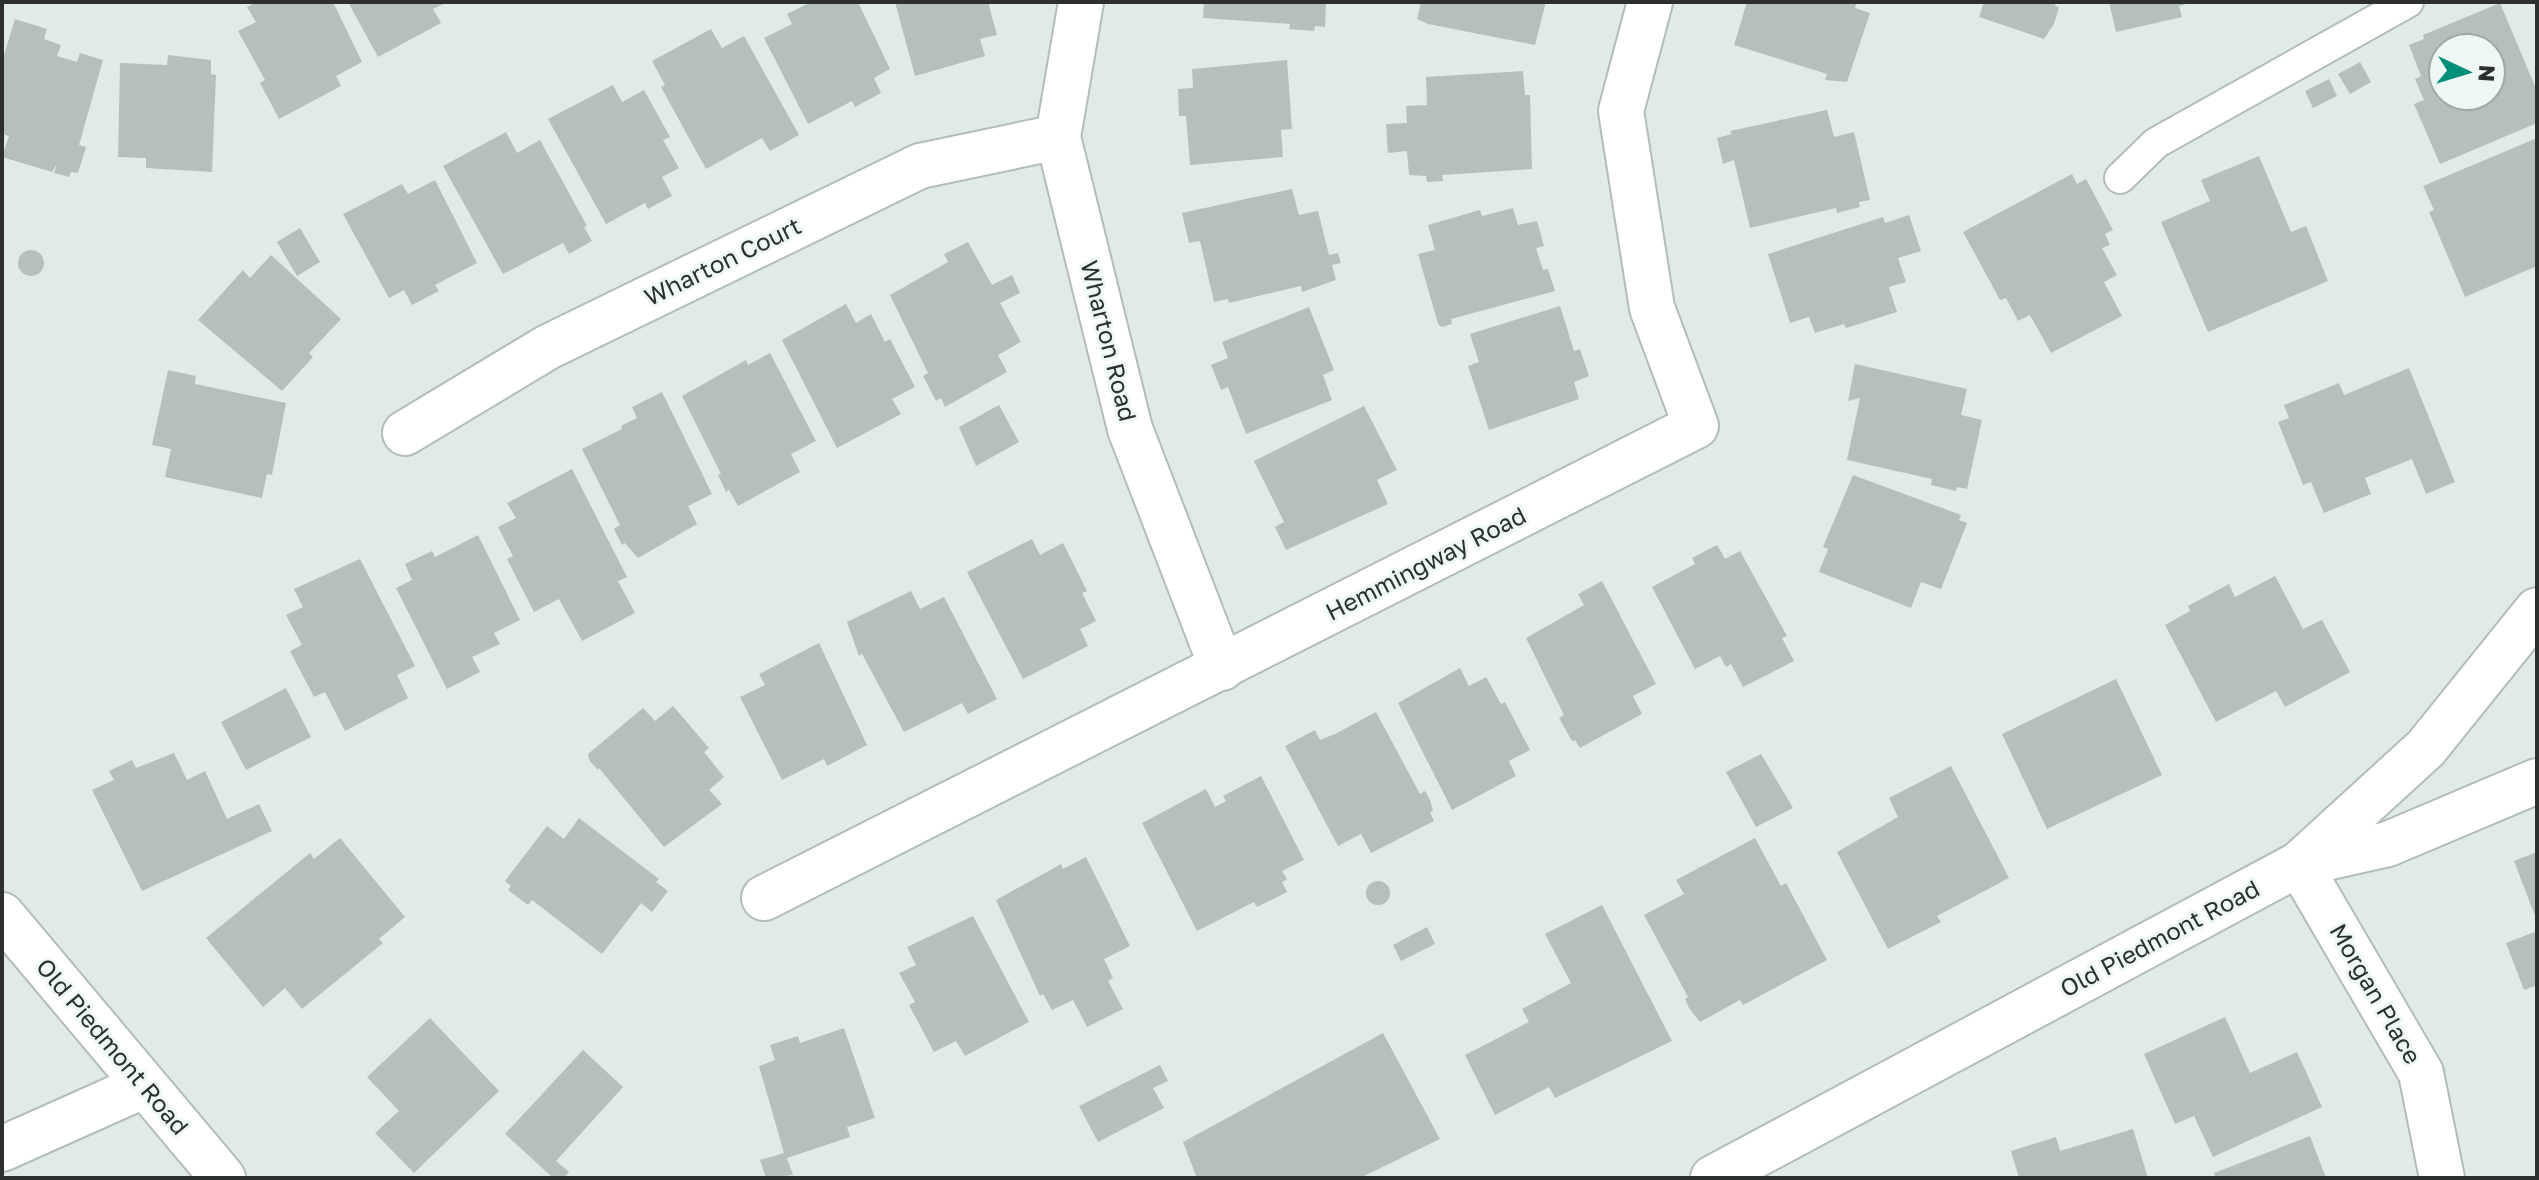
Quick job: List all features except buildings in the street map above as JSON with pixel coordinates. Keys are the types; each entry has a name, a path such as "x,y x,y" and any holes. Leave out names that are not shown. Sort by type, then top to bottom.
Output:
{"street":[{"name":"Wharton Road","path":"1081,2 1058,137 1130,429 1222,668"},
{"name":"Hemmingway Road","path":"764,898 1696,426 1652,308 1621,111 1650,2"},
{"name":"Wharton Court","path":"405,433 548,347 920,166 1058,137"},
{"name":"Old Piedmont Road","path":"1713,1178 2299,864 2426,748 2537,610"},
{"path":"2299,864 2388,844 2537,781"},
{"name":"Morgan Place","path":"2299,864 2421,1073 2442,1178"},
{"name":"Old Piedmont Road","path":"2,915 223,1178"},
{"path":"2,1149 143,1086"}],"lane":[{"path":"2120,178 2156,143 2408,2"}]}
